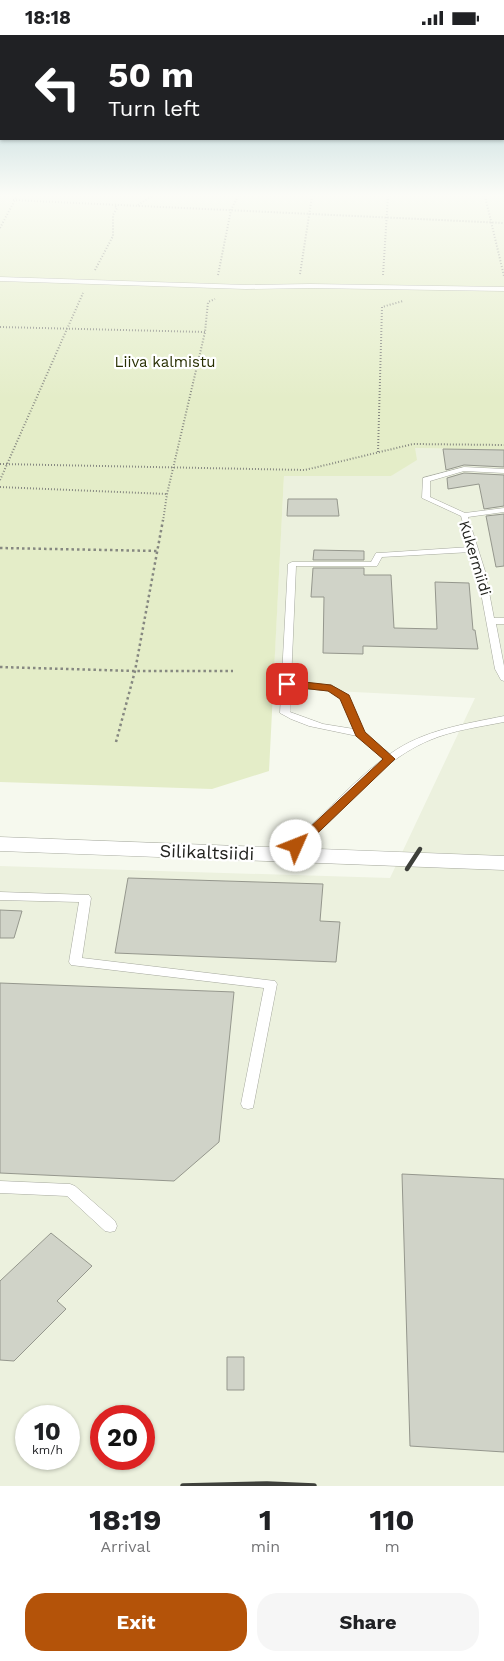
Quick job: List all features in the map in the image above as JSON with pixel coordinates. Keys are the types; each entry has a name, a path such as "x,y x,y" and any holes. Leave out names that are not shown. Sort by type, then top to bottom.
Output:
{"street":[{"name":"Silikaltsiidi","path":"0,845 504,863"}],"lane":[{"path":"0,279 214,286 504,289"},
{"name":"Kukermiidi","path":"504,471 464,469 426,480 426,498 464,515 481,571 500,669 504,678"},
{"path":"464,515 504,511"},
{"path":"360,733 333,730 299,720 285,713 292,564 374,564 379,555 474,549"},
{"path":"492,621 504,621"},
{"path":"287,684 331,689 345,697 360,733 390,759"},
{"path":"283,855 296,846 352,792 390,759 415,743 453,729 504,719"},
{"path":"0,896 85,898 75,962 271,984 248,1104"},
{"path":"0,1187 70,1190 110,1226"}],"path":[{"path":"0,480 66,328 98,264"},
{"path":"214,286 221,264"},
{"path":"291,286 300,279 300,264"},
{"path":"381,287 383,264"},
{"path":"501,264 504,276"},
{"path":"378,453 382,307 423,293 417,288"},
{"path":"116,742 135,671 159,551 167,494 205,332 208,302 216,299"},
{"path":"0,327 205,332"},
{"path":"0,464 305,470 413,444 504,445"},
{"path":"0,487 167,494"},
{"path":"0,548 159,551"},
{"path":"0,667 135,671 233,671"}],"shaded area":[{"path":"415,448 504,450 504,1486 0,1486 0,866 390,878 475,698 273,688 284,476 391,476"}],"green space":[{"name":"Liiva kalmistu","path":"0,264 504,264 504,450 415,448 417,460 391,476 284,476 269,771 212,789 0,782"}],"building":[{"path":"443,449 504,450 504,467 464,465 446,470"},
{"path":"464,473 504,475 504,506 484,509 479,484 448,489 447,478"},
{"path":"288,499 337,499 339,516 287,516"},
{"path":"504,514 504,566 496,567 486,516"},
{"path":"314,550 364,551 364,560 313,560"},
{"path":"313,568 364,568 364,575 391,575 394,628 437,629 435,582 469,583 473,630 475,630 478,649 363,646 363,654 323,653 324,597 311,597"},
{"path":"128,878 323,884 320,921 340,922 336,962 115,953"},
{"path":"0,910 22,911 14,938 0,938"},
{"path":"0,983 234,992 219,1142 174,1181 0,1173"},
{"path":"402,1174 504,1179 504,1452 410,1446"},
{"path":"51,1233 92,1266 57,1301 66,1309 14,1361 0,1360 0,1281"},
{"path":"227,1357 244,1357 244,1390 227,1390"}],"railway":[{"path":"407,869 420,849"},
{"path":"183,1486 267,1484 314,1486"}],"route":[{"path":"287,684 310,685 331,689 345,697 360,733 390,759 352,792 296,846"}]}
